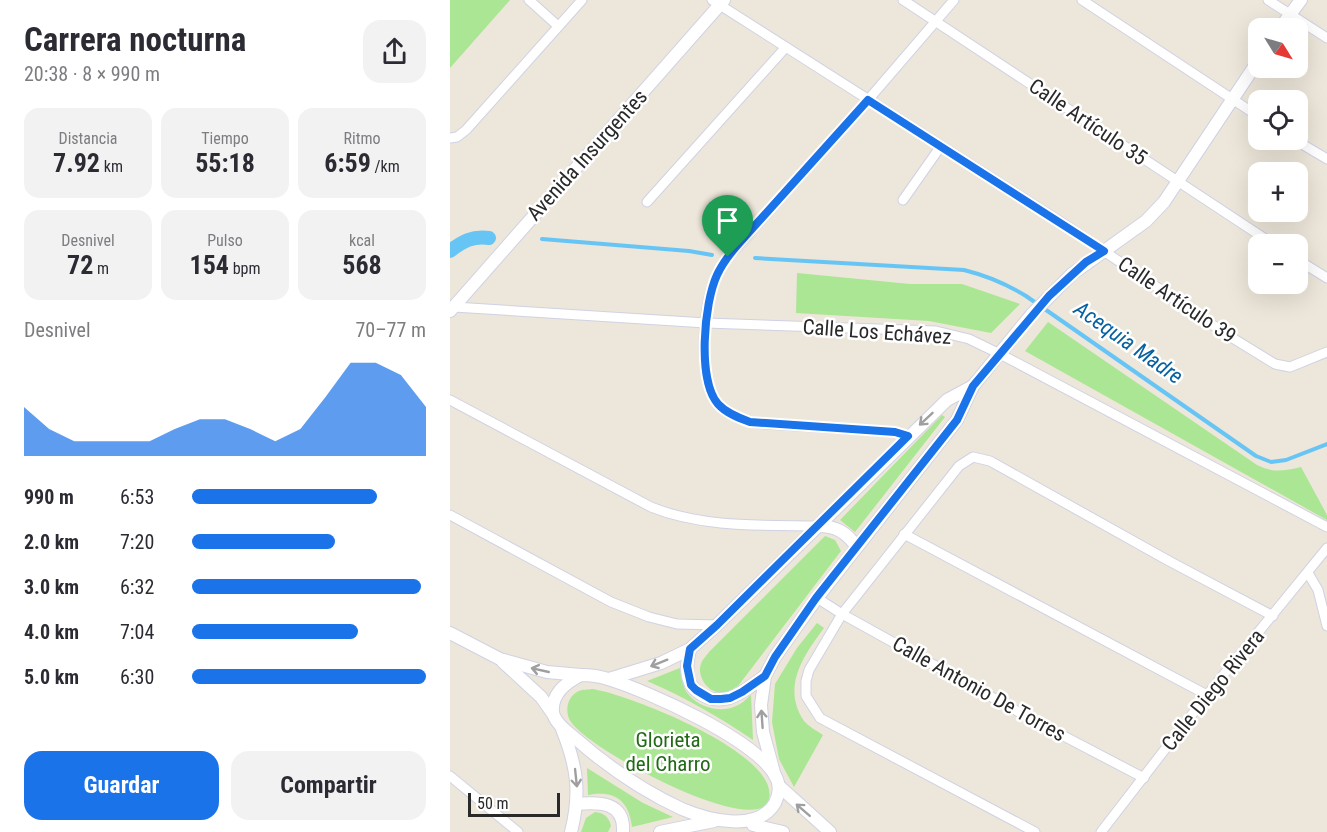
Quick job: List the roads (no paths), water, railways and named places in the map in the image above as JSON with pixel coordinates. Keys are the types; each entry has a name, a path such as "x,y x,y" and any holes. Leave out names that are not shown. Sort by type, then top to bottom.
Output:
{"street":[{"path":"529,0 558,26"},
{"path":"451,138 459,136 466,130 582,0"},
{"name":"Calle Artículo 35","path":"903,0 1257,234"},
{"path":"908,436 895,432 757,423 739,418 718,405 709,389 705,373 706,323 710,292 728,257 954,0"},
{"path":"1082,0 1248,110"},
{"path":"1268,0 1327,38"},
{"path":"1287,18 1301,0"},
{"name":"Calle Artículo 39","path":"719,2 1275,364 1290,367 1327,352"},
{"name":"Avenida Insurgentes","path":"452,309 719,2"},
{"path":"647,202 786,47"},
{"path":"753,825 770,812 778,797 777,781 763,732 761,705 765,676 775,657 816,598 957,420 973,386 1049,296 1086,262 1146,221 1178,182 1248,77"},
{"path":"903,200 940,147"},
{"path":"1308,148 1327,159"},
{"path":"1308,266 1327,278"},
{"name":"Calle Los Echávez","path":"452,309 706,323 936,331 969,339 1327,527"},
{"path":"609,679 661,663 690,649 908,436 947,400 973,386"},
{"path":"450,400 672,516 699,521 751,525 831,526 841,531 857,547"},
{"path":"1035,832 819,718 806,696 809,670 842,614 959,466 974,457 990,461 1168,561 1273,616"},
{"path":"450,515 611,602 649,618 677,624 717,625"},
{"path":"904,534 1208,695"},
{"name":"Calle Diego Rivera","path":"1101,832 1327,548"},
{"path":"1308,573 1318,590 1327,626"},
{"name":"Calle Antonio De Torres","path":"816,598 1035,721 1144,778"},
{"path":"450,633 500,659 547,672 609,679 708,723 739,742 759,758 777,781 830,832"},
{"path":"690,649 687,666 691,685 702,695 711,699 730,698 765,676"},
{"path":"500,659 541,698 561,726 572,754 577,777 577,804 571,832"},
{"path":"553,714 554,700 558,692 581,675"},
{"path":"561,726 596,756 640,787 683,809 715,821 753,825 783,832"},
{"path":"450,776 518,832"},
{"path":"577,804 597,802 618,811 623,832"},
{"path":"660,832 715,821"}],"waterway":[{"name":"Acequia Madre","path":"450,251 468,240 489,238"},
{"name":"Acequia Madre","path":"542,239 689,251 712,255"},
{"name":"Acequia Madre","path":"755,258 964,270 981,275 1026,296 1256,456 1271,462 1286,460 1327,444"}],"park label":[{"name":"Glorieta del Charro","path":"668,752"}]}
